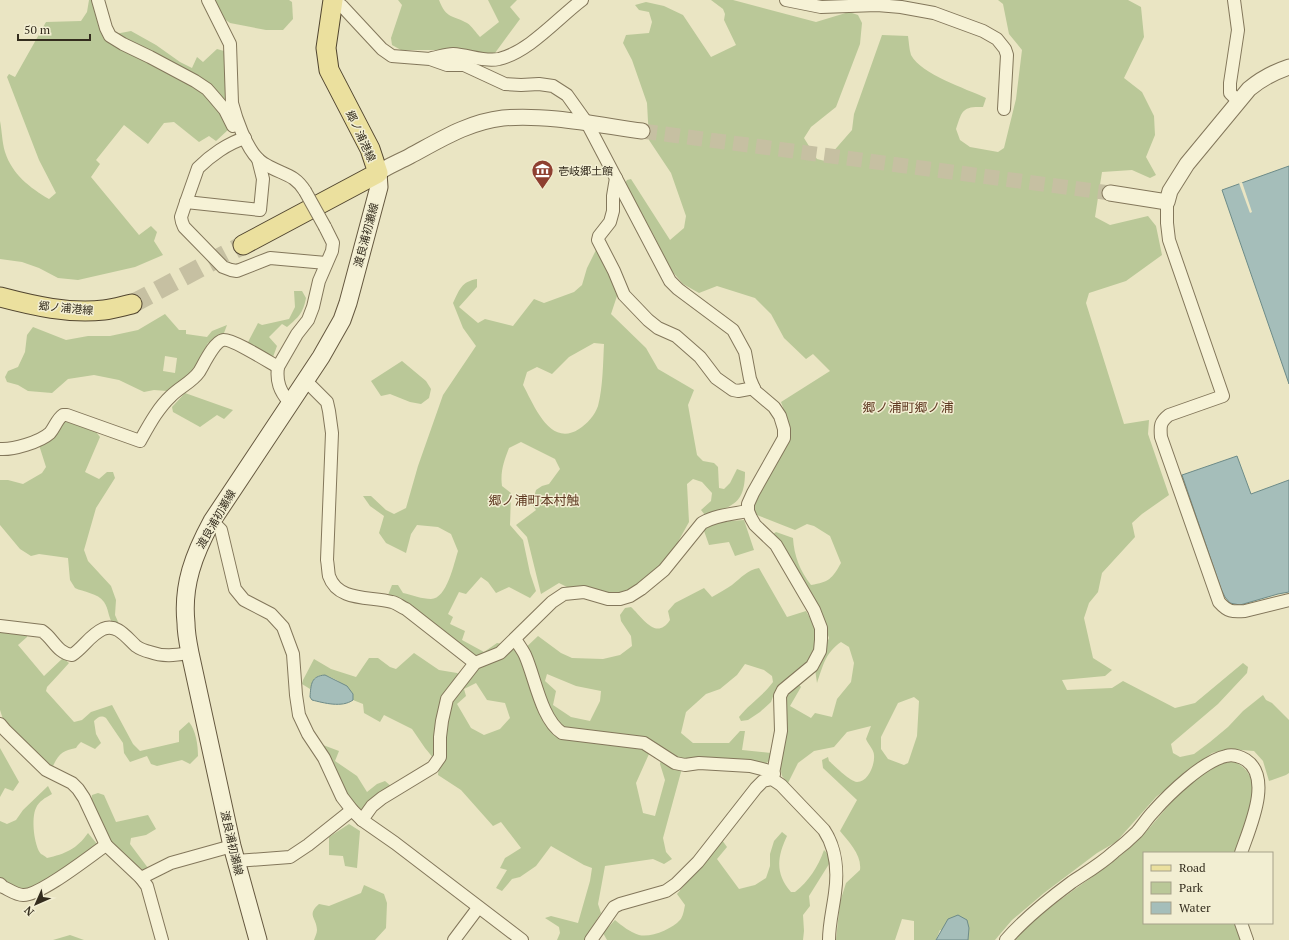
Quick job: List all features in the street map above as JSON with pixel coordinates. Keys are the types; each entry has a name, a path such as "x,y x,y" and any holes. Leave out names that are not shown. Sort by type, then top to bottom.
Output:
{"main road":[{"name":"郷ノ浦港線","path":"243,245 378,173 370,149 329,70 326,48 333,0"},
{"name":"渡良浦初瀬線","path":"258,940 234,853 190,653 185,622 186,588 191,566 199,545 212,521 334,335 346,308 379,187 378,173"},
{"name":"郷ノ浦港線","path":"0,296 25,303 66,310 105,310 132,304"}],"street":[{"path":"98,0 106,28 110,36 195,81 207,89 225,110 241,139 258,159 272,168 296,179 305,191 325,226 332,243 332,251 319,282 308,320 297,334 278,367 277,374 280,390 289,402"},
{"path":"208,0 230,44 232,103 241,139"},
{"path":"333,0 342,6 386,53 392,56 430,58 453,54 486,59 499,59 524,48 582,0"},
{"path":"786,0 821,7 860,3 901,7 934,13 983,31 997,39 1005,49 1007,55 1004,110"},
{"path":"1234,0 1238,30 1230,93 1238,101"},
{"path":"430,58 447,64 464,65 505,84 539,84 553,86 567,96 586,123 670,281 678,289 733,330 745,352 750,379 755,391 774,407 780,416 784,428 784,438 753,493 748,504 748,511 755,525 776,545 814,610 821,628 821,640 818,658 812,666 783,690 780,696 781,731 773,776"},
{"path":"1289,67 1275,72 1258,81 1249,89 1183,170 1170,191 1167,202 1169,240 1223,396 1169,415 1162,420 1160,427 1161,437 1219,602 1230,611 1238,611 1289,600"},
{"path":"378,173 390,165 409,157 445,136 468,126 488,120 503,118 538,118 642,131"},
{"path":"241,139 209,159 198,168 181,218 184,227 223,267 230,270 237,271 244,269 270,258 326,263"},
{"path":"186,202 260,210 263,179 258,159"},
{"path":"616,178 612,196 613,211 610,222 599,236 598,240 614,271 624,295 658,328 676,336 700,356 716,378 733,390 738,391 754,388"},
{"path":"1110,193 1167,202"},
{"path":"0,449 18,447 43,438 51,432 62,415 67,415 140,441 160,408 171,396 192,380 216,344 223,340 228,340 278,367"},
{"path":"305,380 326,402 329,411 332,433 327,560 329,576 334,585 340,592 350,595 394,602 406,609 475,663"},
{"path":"362,820 372,806 382,798 433,767 436,763 440,757 441,726 447,699 475,663 500,653 552,602 564,594 584,592 608,599 620,599 630,596 664,570 702,523 720,516 748,511"},
{"path":"212,521 221,530 235,589 238,595 244,600 271,614 283,627 293,654 299,715 308,734 324,758 342,797 362,820 395,843 478,908 522,940"},
{"path":"0,626 42,631 48,634 55,645 68,655 72,655 78,651 90,638 104,629 111,627 118,630 138,647 149,652 169,656 190,653"},
{"path":"515,639 524,653 540,700 551,722 562,732 644,743 675,763 685,765 699,763 750,766 766,770 773,776 824,830 830,838 833,846 836,872 835,893 829,928 830,940"},
{"path":"0,724 46,770 72,784 78,789 84,798 106,845 141,878 147,886 162,940"},
{"path":"1006,940 1029,917 1072,882 1099,865 1114,853 1136,832 1170,794 1188,778 1210,763 1226,756 1235,755 1247,761 1255,770 1258,781 1258,795 1241,852"},
{"path":"591,940 614,907 666,891 687,875 756,788 763,781 773,776"},
{"path":"141,878 171,864 234,853 290,857 308,846 352,810"},
{"path":"0,884 2,887 22,895 30,894 49,885 106,845"},
{"path":"454,940 478,908"},
{"path":"1241,924 1247,940"}],"green space":[{"path":"89,0 94,0 105,36 131,31 192,68 197,57 203,62 217,49 224,51 229,129 216,141 209,136 199,142 174,122 164,123 148,144 124,125 96,160 100,164 91,177 139,235 151,226 157,232 154,241 163,255 135,267 78,280 58,278 39,268 22,262 0,259 0,121 5,152 12,167 22,180 49,199 56,193 39,160 7,77 9,74 15,77 46,22 81,21 87,12"},
{"path":"213,0 289,0 292,2 293,19 283,30 266,30 230,23 223,18"},
{"path":"398,0 439,0 447,14 469,24 480,37 499,22 488,0 517,0 510,7 520,19 495,53 485,54 458,50 401,50 392,45 391,38 402,5"},
{"path":"711,0 733,0 816,22 849,12 858,15 862,23 860,44 836,107 811,127 804,138 817,159 825,161 852,130 854,114 882,35 908,36 911,55 924,69 986,98 983,107 971,107 964,111 956,129 960,140 970,147 998,152 1004,148 1016,99 1022,50 1009,34 1003,4 998,0 1128,0 1141,7 1144,37 1124,78 1142,92 1154,116 1155,135 1146,157 1156,175 1150,178 1132,170 1102,172 1095,217 1110,225 1148,216 1156,226 1162,255 1126,281 1089,293 1086,303 1124,424 1149,420 1148,434 1169,495 1132,523 1135,537 1102,573 1098,592 1089,603 1084,618 1093,658 1112,670 1105,676 1062,680 1067,690 1112,688 1123,681 1175,708 1195,703 1243,663 1248,667 1247,673 1218,704 1171,744 1173,753 1180,757 1194,754 1228,727 1243,711 1263,695 1266,700 1272,703 1289,720 1289,773 1269,781 1263,761 1254,751 1229,749 1212,753 1156,797 1116,842 1097,853 1044,893 1012,920 995,940 968,940 968,938 940,930 936,940 914,940 914,921 902,919 895,940 836,940 840,902 846,883 860,870 857,854 840,831 857,800 823,768 822,760 828,757 829,761 854,781 857,782 864,779 872,768 874,759 873,751 866,739 871,726 847,732 834,747 814,751 798,763 788,783 782,776 779,763 783,701 788,692 797,682 801,687 790,706 811,718 815,713 832,717 837,699 851,682 854,663 849,647 841,642 828,655 817,683 815,669 829,638 826,629 773,534 776,532 793,538 798,563 811,585 822,583 829,579 841,563 830,536 814,526 807,524 795,530 757,515 755,511 755,503 789,440 791,429 781,402 830,371 813,354 806,359 784,338 771,314 755,298 717,286 699,293 683,284 671,270 625,183 627,180 631,179 670,240 684,228 686,216 671,173 649,140 647,103 632,60 623,43 626,35 649,33 652,22 649,12 639,10 635,5 646,2 664,6 683,15 711,57 736,45 724,20 725,14 723,9","holes":["914,697 919,701 917,736 908,763 904,765 888,759 881,749 881,737 898,703"]},
{"path":"597,248 618,293 611,314 646,348 658,369 694,390 688,405 697,455 703,461 714,463 718,467 719,488 724,489 730,483 737,469 745,472 743,491 739,498 730,506 705,515 701,510 711,501 712,493 702,482 693,479 687,484 689,522 674,549 662,564 629,590 622,593 610,593 569,588 559,583 541,594 527,537 516,525 536,510 532,504 536,490 549,484 560,469 555,459 521,442 509,448 502,471 502,486 511,493 510,525 523,540 530,573 536,591 530,598 509,587 496,593 488,582 481,577 466,594 459,592 448,614 453,617 450,624 465,631 462,640 484,652 497,643 514,646 519,654 538,636 561,653 572,658 603,659 620,655 632,646 631,636 621,621 620,615 625,608 631,607 650,626 660,628 665,626 670,620 668,611 675,603 704,588 712,597 732,585 748,572 759,568 787,617 806,611 814,625 814,653 805,665 775,691 771,702 748,720 741,721 739,717 765,692 773,682 772,676 764,670 745,664 737,675 720,689 706,694 686,712 681,733 693,743 729,743 740,731 745,731 742,750 771,753 769,761 765,764 684,761 663,838 666,852 672,859 664,864 653,859 605,866 598,904 601,913 584,940 557,940 560,933 559,927 545,918 551,916 578,923 590,881 592,868 551,846 536,866 520,877 512,879 502,891 496,888 507,870 500,868 505,858 521,848 501,822 493,826 461,790 438,775 439,765 412,729 384,715 380,722 364,713 363,704 353,700 353,694 342,684 332,678 322,675 316,677 310,689 302,684 314,659 331,669 356,677 369,658 378,658 390,667 396,669 414,653 439,670 457,673 466,679 479,664 388,595 392,585 398,585 403,593 431,599 437,597 446,587 458,551 451,534 438,527 417,525 411,534 406,553 386,543 379,533 384,516 370,506 363,496 371,496 386,510 394,514 406,508 418,466 443,395 476,346 463,328 453,303 459,290 464,284 477,279 477,287 459,307 478,323 485,319 513,326 534,299 544,303 574,292 582,285 587,268","holes":["594,343 604,344 602,383 597,409 585,425 579,429 569,433 560,433 551,429 544,422 523,385 527,372 537,367 552,374 569,357","547,674 576,686 601,691 600,701 590,721 571,717 553,705 556,691 545,681","476,683 487,700 505,703 510,718 500,729 484,735 471,728 457,704 466,696 464,689","653,745 663,751 660,764 665,780 655,816 643,813 636,783"]},
{"path":"294,291 302,291 306,298 300,314 287,327 282,324 269,337 277,346 273,357 247,344 258,323 262,325 289,319 295,307"},
{"path":"165,314 179,330 186,330 186,334 207,337 212,331 227,325 224,333 208,343 195,367 184,380 167,391 154,390 144,392 119,380 94,375 68,379 52,393 28,391 18,385 7,382 5,377 8,371 18,367 25,352 27,335 33,327 66,340 88,336 110,336 138,330","holes":["165,356 177,358 175,373 163,371"]},
{"path":"402,361 426,381 431,389 429,398 421,404 410,402 390,394 381,396 371,381"},
{"path":"185,393 233,410 224,419 217,415 200,427 173,412 172,407"},
{"path":"65,421 96,432 100,437 85,472 99,479 107,472 113,472 115,478 96,508 84,550 88,561 111,586 116,600 115,615 119,624 114,626 106,605 101,599 75,588 70,580 68,558 39,554 31,556 20,549 0,525 0,480 8,480 23,484 42,473 46,467 39,445"},
{"path":"744,520 754,550 735,556 729,542 709,545 703,528 716,522"},
{"path":"0,630 27,634 27,637 18,645 44,676 63,658 69,663 47,687 46,691 74,722 82,720 91,712 112,705 133,744 140,751 179,742 179,731 189,722 196,738 198,756 190,764 182,760 157,766 151,764 147,756 130,762 124,753 123,743 106,718 101,717 94,721 96,734 101,743 95,749 81,742 76,748 62,753 57,758 53,766 47,764 3,719 0,710"},
{"path":"323,745 339,751 335,761 357,776 367,792 377,784 385,781 392,787 363,811 358,812 343,791 323,750"},
{"path":"0,748 19,782 13,791 5,788 0,797"},
{"path":"1233,761 1244,768 1251,778 1253,790 1252,802 1249,816 1236,852 1143,852 1143,924 1237,924 1243,940 1015,940 1050,908 1115,860 1147,831 1179,794 1204,773 1217,766"},
{"path":"48,786 52,794 39,803 34,813 35,839 41,854 47,858 65,853 75,847 88,833 97,844 47,881 30,889 18,889 0,878 0,821 7,824 16,820 23,810"},
{"path":"98,793 104,795 116,822 148,815 156,829 146,835 131,838 130,844 148,868 141,872 108,842 91,800 92,795"},
{"path":"349,824 360,831 357,868 345,866 343,856 329,855 329,837"},
{"path":"782,832 787,836 781,851 779,865 780,872 782,879 791,892 795,892 809,878 816,868 824,850 829,855 829,864 809,896 810,906 803,915 803,940 607,940 603,933 615,920 632,932 644,936 655,934 672,927 682,917 685,905 677,894 722,840 727,847 717,859 739,889 755,885 766,878 770,866 770,854 774,841"},
{"path":"364,885 384,894 387,903 386,928 375,940 314,940 317,930 313,917 313,911 315,908 319,904 329,906 361,893"},
{"path":"70,935 84,940 53,940"}],"water":[{"path":"1289,166 1289,384 1222,190"},
{"path":"1237,456 1251,494 1289,480 1289,592 1240,605 1230,603 1221,589 1182,475"},
{"path":"325,675 347,686 353,694 353,700 344,704 338,704 312,700 310,697 314,679"},
{"path":"958,915 967,920 969,928 968,940 936,940 948,919"}],"pier":[{"path":"1242,182 1252,212 1250,213 1239,183"}],"tunnel":[{"path":"642,131 1110,193"},
{"path":"132,304 243,245"}],"place":[{"name":"壱岐郷土館","path":"543,190"}],"district":[{"name":"郷ノ浦町郷ノ浦","path":"908,407"},
{"name":"郷ノ浦町本村触","path":"534,500"}]}
